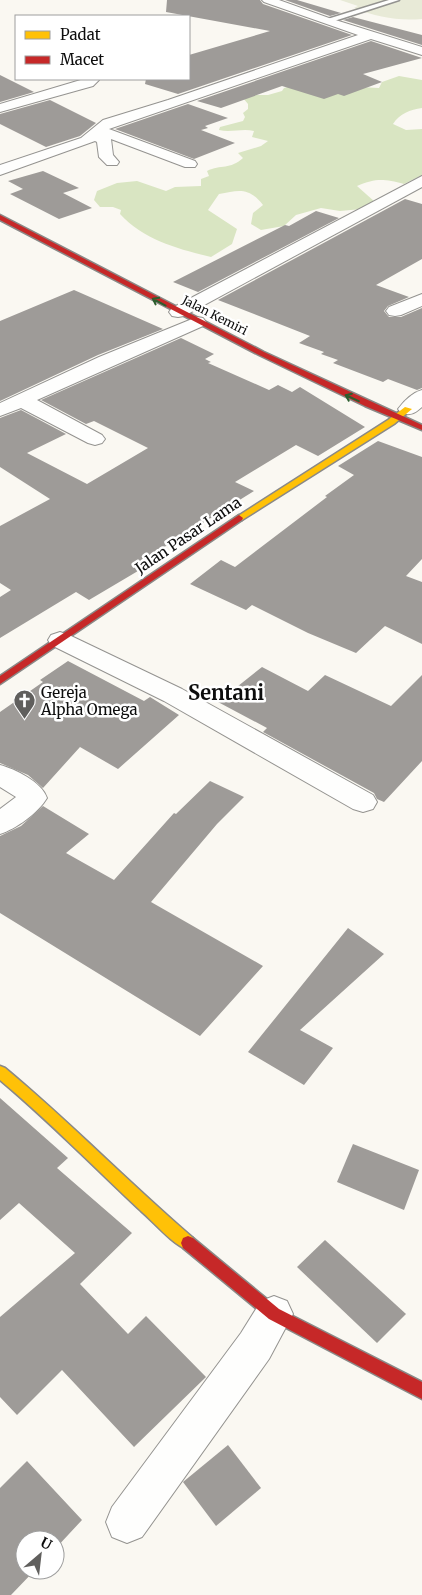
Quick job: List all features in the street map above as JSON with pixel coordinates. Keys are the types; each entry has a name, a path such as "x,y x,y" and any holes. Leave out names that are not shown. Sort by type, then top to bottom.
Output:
{"main road":[{"name":"Jalan Kemiri","path":"0,207 188,314 372,393"},
{"name":"Jalan Kemiri","path":"0,217 293,370 409,408 422,428"},
{"name":"Jalan Pasar Lama","path":"0,681 267,499 409,408"},
{"path":"0,1072 44,1109 158,1218 274,1314 422,1391"}],"street":[{"path":"268,0 325,21 422,51"},
{"path":"100,133 108,123 209,92 371,35"},
{"path":"0,108 88,83 92,80"},
{"path":"0,170 71,146 100,133 136,127"},
{"path":"100,133 104,140 106,157 112,162"},
{"path":"100,133 190,164"},
{"path":"0,410 188,314 420,184"},
{"path":"395,311 422,298"},
{"path":"21,400 95,439"},
{"path":"60,640 173,695 363,802"},
{"path":"0,774 32,794 33,798 0,824"},
{"path":"127,1522 255,1346 274,1314"}],"lane":[{"path":"325,21 396,0"}],"green space":[{"path":"340,0 422,0 422,19 396,19 379,16 354,8 358,6"},
{"path":"399,76 422,80 422,108 406,113 393,124 406,130 422,129 422,175 404,184 380,180 357,186 375,202 362,209 340,211 321,208 296,215 284,226 261,230 251,224 253,213 263,205 258,199 243,191 219,194 208,210 237,229 232,244 211,257 174,247 151,237 129,223 120,214 121,210 113,207 100,207 94,200 97,191 117,183 137,181 166,191 175,187 201,186 201,179 209,176 207,171 230,166 238,162 243,158 238,153 261,146 268,141 252,137 254,131 219,130 220,127 243,121 245,117 243,113 248,109 248,104 243,98 250,95 268,95 299,84 379,88 382,82"}],"building":[{"path":"167,0 260,0 263,4 352,35 178,94 145,84 146,80 190,80 190,55 270,31 166,12"},
{"path":"285,0 297,0 341,13 330,16"},
{"path":"353,17 422,35 422,45 343,20"},
{"path":"371,41 422,58 363,74 382,82 344,96 338,94 324,99 282,86 221,108 197,101"},
{"path":"0,75 34,92 0,102"},
{"path":"50,100 96,123 80,136 46,147 0,124 0,114"},
{"path":"188,104 228,118 205,126 208,128 201,130 235,143 194,159 115,129"},
{"path":"43,171 79,188 63,193 92,208 59,219 10,194 23,189 8,181"},
{"path":"405,199 422,204 422,259 376,285 409,297 388,306 384,311 389,317 401,317 422,308 422,388 417,390 388,379 383,382 333,363 338,360 321,354 324,352 299,343 310,336 218,300"},
{"path":"316,211 339,218 198,292 173,282 285,225 289,226"},
{"path":"74,290 163,329 98,355 0,401 0,321"},
{"path":"181,338 214,354 205,359 211,362 208,363 269,390 278,385 292,392 300,387 365,427 318,456 296,445 235,482 254,491 182,536 180,535 140,566 143,568 89,600 76,592 0,638 0,597 11,590 0,583 0,526 50,499 0,467 0,418 21,410 66,434 27,453 87,484 148,448 94,421 86,424 41,400"},
{"path":"378,441 422,457 422,559 406,576 422,582 422,644 385,626 356,653 308,633 252,605 246,610 190,584 221,560 235,567 354,475 338,466"},
{"path":"68,661 144,701 150,697 179,715 118,769 80,747 43,788 28,775 0,763 0,712 43,682 40,680"},
{"path":"262,667 308,691 325,675 391,706 422,675 422,761 384,802 377,799 374,793 263,732 267,728 218,702"},
{"path":"210,781 244,797 217,824 151,902 263,966 200,1036 0,913 0,836 21,826 43,806 89,834 66,853 114,880 174,813 176,814"},
{"path":"348,928 384,954 300,1030 333,1048 304,1085 248,1052"},
{"path":"0,1098 68,1158 57,1168 132,1233 80,1284 128,1334 146,1316 206,1377 134,1447 62,1370 17,1415 0,1397 0,1317 75,1253 19,1203 0,1220"},
{"path":"353,1144 419,1170 404,1210 337,1182"},
{"path":"325,1240 406,1314 377,1343 297,1267"},
{"path":"228,1445 261,1488 216,1526 183,1482"},
{"path":"27,1461 82,1520 65,1538 65,1530 15,1530 15,1580 25,1580 11,1595 0,1595 0,1488"}],"traffic: slow":[{"path":"239,518 391,422 408,409"},
{"path":"0,1072 48,1113 140,1201 188,1243"}],"traffic: jam":[{"path":"0,217 261,354 422,428"},
{"path":"0,681 239,518"},
{"path":"188,1243 274,1314 422,1391"}],"place":[{"name":"Gereja Alpha Omega","path":"25,720"}],"district":[{"name":"Sentani","path":"226,692"}]}
